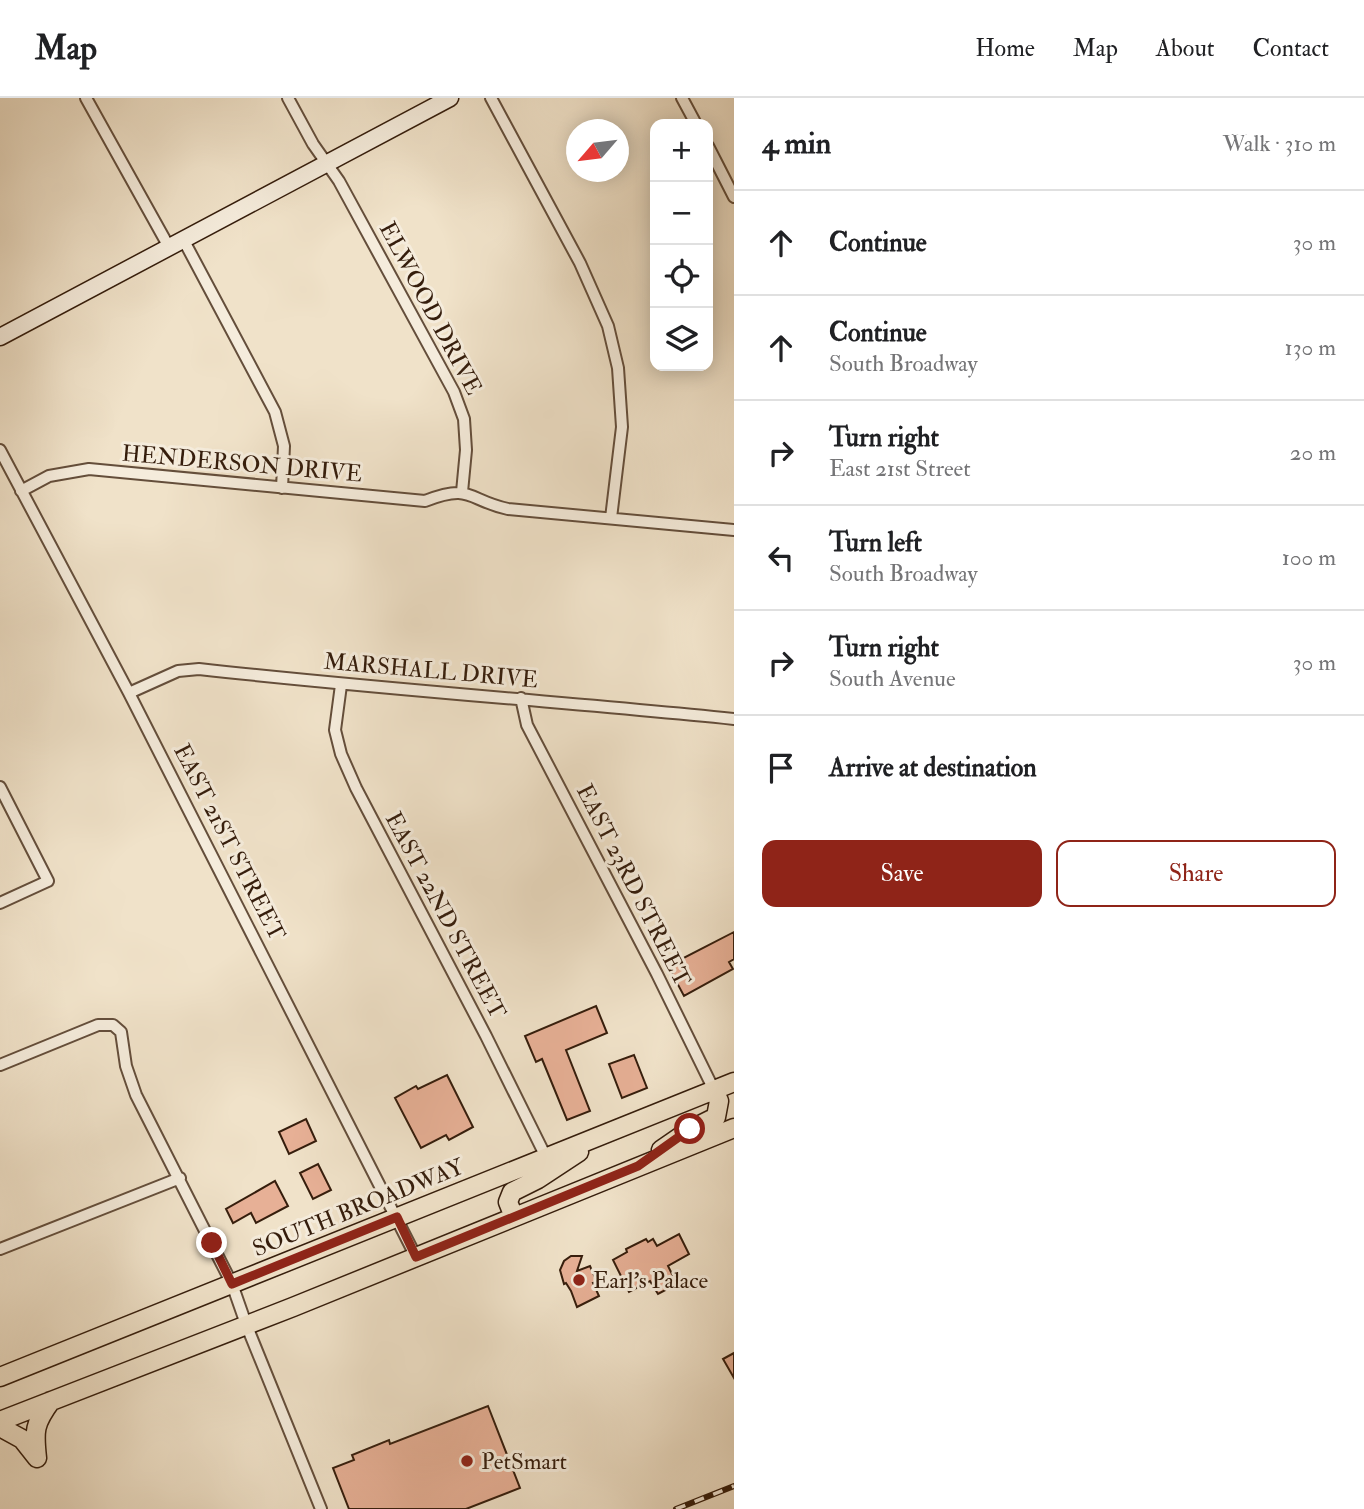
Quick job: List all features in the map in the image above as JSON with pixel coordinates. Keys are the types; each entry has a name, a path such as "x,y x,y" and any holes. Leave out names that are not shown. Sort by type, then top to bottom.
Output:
{"main road":[{"path":"0,337 450,98"},
{"name":"SOUTH BROADWAY","path":"0,1377 734,1082"},
{"path":"638,1166 690,1129 716,1117 719,1101 714,1090"},
{"path":"0,1421 734,1128"},
{"path":"514,1217 508,1202 512,1192 538,1180 611,1132"},
{"path":"0,1427 22,1439 37,1458 37,1420 51,1401"}],"street":[{"path":"86,98 176,243 275,412 284,446 282,488"},
{"name":"ELWOOD DRIVE","path":"288,98 313,144 339,181 454,392 464,419 466,450 462,492"},
{"path":"491,98 580,263 608,326 618,369 622,427 611,518"},
{"path":"682,98 693,119"},
{"path":"713,156 734,197"},
{"name":"EAST 21ST STREET","path":"0,450 129,693 416,1257"},
{"name":"HENDERSON DRIVE","path":"21,491 49,476 89,469 425,501 462,492"},
{"path":"462,492 478,497 492,506 508,509 734,530"},
{"name":"MARSHALL DRIVE","path":"129,693 178,671 200,669 341,685 521,698 734,719"},
{"name":"EAST 22ND STREET","path":"341,685 335,730 341,754 546,1157"},
{"name":"EAST 23RD STREET","path":"521,698 527,725 657,974 714,1090"},
{"path":"0,787 48,881 0,903"},
{"path":"0,1065 98,1025 113,1025 121,1032 126,1066 136,1094 232,1284 321,1509"},
{"path":"0,1249 180,1178"}],"building":[{"path":"734,932 734,959 729,962 733,969 684,996 668,966"},
{"path":"596,1006 607,1033 566,1050 590,1111 567,1120 542,1059 536,1062 525,1036"},
{"path":"634,1055 647,1088 622,1098 609,1064"},
{"path":"447,1075 473,1127 449,1140 446,1135 421,1148 395,1098 416,1086 418,1089"},
{"path":"306,1119 316,1141 289,1154 279,1132"},
{"path":"318,1164 331,1190 313,1199 300,1173"},
{"path":"275,1181 288,1206 256,1223 251,1213 233,1223 226,1209"},
{"path":"679,1234 689,1254 668,1266 677,1284 658,1294 650,1281 629,1292 613,1260 627,1252 626,1249 646,1239 648,1242 653,1239 657,1246"},
{"name":"Earl's Palace","path":"571,1256 582,1256 577,1271 590,1266 597,1282 593,1283 599,1296 577,1307 571,1291 566,1283 564,1284 560,1270 564,1261"},
{"path":"734,1353 734,1378 723,1359"},
{"path":"488,1406 520,1488 466,1509 349,1509 333,1468 354,1460 352,1455 389,1440 390,1444"}],"railway":[{"path":"676,1509 734,1486"}],"place":[{"name":"Earl's Palace","path":"579,1280"},
{"name":"PetSmart","path":"467,1461"}],"route":[{"path":"212,1243 232,1284 397,1217 416,1257 638,1166 690,1129"}]}
